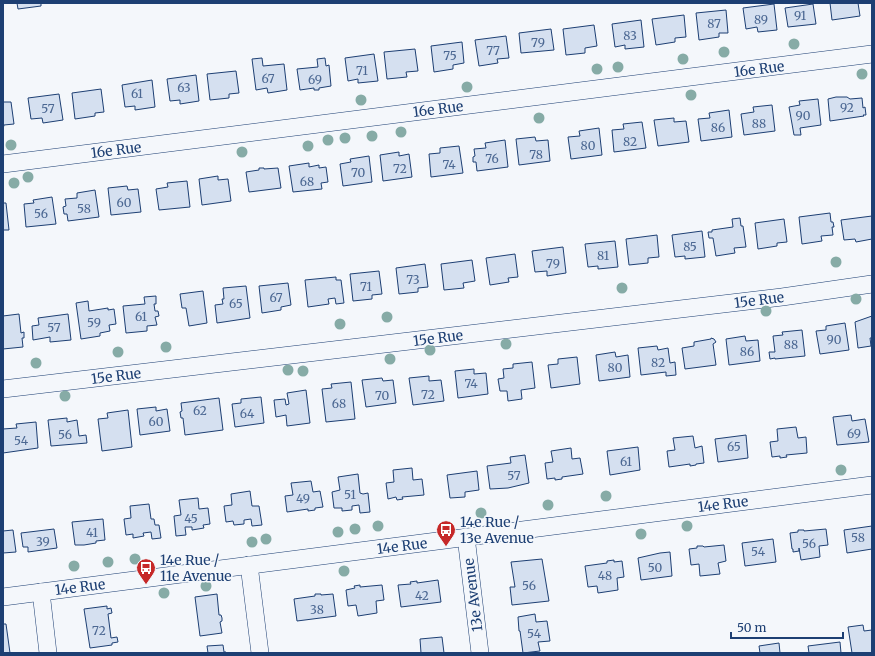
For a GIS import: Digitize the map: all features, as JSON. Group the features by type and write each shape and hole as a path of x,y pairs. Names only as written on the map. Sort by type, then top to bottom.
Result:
{"street":[{"name":"16e Rue","path":"3,164 872,54"},
{"name":"15e Rue","path":"3,390 782,297 872,284"},
{"name":"14e Rue","path":"3,597 872,485"},
{"name":"13e Avenue","path":"466,537 480,653"},
{"path":"248,565 260,653"},
{"path":"41,592 48,653"}],"building":[{"path":"17,3 41,3 41,6 18,9"},
{"path":"830,3 858,3 860,16 832,20"},
{"path":"774,4 777,30 758,32 757,27 746,29 743,8"},
{"path":"813,4 816,24 788,27 785,8"},
{"path":"726,10 728,33 719,33 719,37 699,40 696,13"},
{"path":"684,15 686,37 675,38 675,42 656,45 652,19"},
{"path":"641,20 644,47 625,49 625,45 615,47 612,24"},
{"path":"594,25 597,46 585,48 585,53 566,55 563,29"},
{"path":"551,29 554,50 521,53 519,33"},
{"path":"506,36 509,58 497,59 498,63 479,66 475,40"},
{"path":"462,42 464,63 453,65 453,69 434,72 431,46"},
{"path":"415,49 418,71 406,72 407,77 387,79 384,52"},
{"path":"374,54 378,81 358,83 358,79 348,81 345,58"},
{"path":"262,58 263,66 284,64 287,90 268,93 267,88 256,90 252,59"},
{"path":"325,58 326,66 329,65 331,86 319,88 319,90 314,90 314,88 300,90 297,69 318,67 317,59"},
{"path":"236,71 239,93 229,94 229,98 210,100 207,74"},
{"path":"196,75 199,101 180,104 180,100 170,101 167,79"},
{"path":"152,80 155,107 135,110 135,106 125,107 122,85"},
{"path":"101,89 104,112 95,113 95,116 75,119 72,93"},
{"path":"59,94 63,120 43,123 42,118 31,119 28,98"},
{"path":"847,97 850,99 862,98 863,108 865,107 866,115 830,121 828,99"},
{"path":"818,99 821,125 800,128 801,135 794,135 789,107 800,105 799,101"},
{"path":"3,102 11,102 14,124 4,125 3,129"},
{"path":"772,105 775,131 744,135 741,114 754,112 753,107"},
{"path":"729,110 732,137 701,141 698,119 710,118 709,113"},
{"path":"674,118 674,122 686,121 689,142 658,146 654,120"},
{"path":"642,122 646,148 614,152 612,130 624,129 623,124"},
{"path":"599,128 602,155 571,159 568,137 580,136 579,131"},
{"path":"535,137 536,141 548,140 550,161 519,165 516,139"},
{"path":"505,140 508,167 477,171 476,162 473,162 473,157 475,156 474,149 486,148 485,143"},
{"path":"459,146 463,173 431,177 429,154 440,153 440,148"},
{"path":"399,152 399,156 409,154 412,177 383,181 380,155"},
{"path":"369,156 372,182 343,186 340,164 351,162 350,159"},
{"path":"309,163 309,167 319,165 319,168 326,167 328,182 321,183 322,189 293,192 289,166"},
{"path":"259,168 278,168 281,188 249,192 246,172 259,170"},
{"path":"218,176 218,180 228,179 231,201 202,205 199,179"},
{"path":"187,181 190,207 159,210 156,189 168,187 167,183"},
{"path":"127,186 128,190 138,189 141,212 111,215 108,188"},
{"path":"95,190 99,217 68,221 67,214 64,214 63,207 66,206 65,199 77,198 77,193"},
{"path":"52,197 56,224 26,227 24,204 34,203 33,200"},
{"path":"3,203 6,203 9,230 3,230"},
{"path":"830,213 831,222 833,222 834,227 832,227 833,235 821,236 822,241 802,244 799,217"},
{"path":"872,216 872,239 856,242 855,239 844,240 841,220"},
{"path":"740,218 741,226 743,226 746,247 734,248 735,253 716,256 713,238 709,238 708,232 733,227 732,219"},
{"path":"784,219 787,242 777,243 777,246 758,249 755,223"},
{"path":"702,231 705,257 685,259 685,256 675,257 672,235"},
{"path":"657,235 659,257 648,258 648,263 629,265 626,239"},
{"path":"615,241 618,267 598,269 598,266 588,267 585,244"},
{"path":"563,247 566,273 547,276 547,271 535,272 532,251"},
{"path":"515,254 518,277 508,278 509,282 490,285 486,258"},
{"path":"472,260 475,281 463,283 464,288 444,290 441,264"},
{"path":"425,264 428,287 418,288 418,292 399,294 396,268"},
{"path":"379,271 382,294 372,295 372,299 353,301 350,274"},
{"path":"336,277 336,280 341,280 344,303 336,304 335,298 328,299 329,304 308,307 305,280"},
{"path":"288,283 291,305 281,307 281,310 262,313 259,286"},
{"path":"246,286 250,318 217,323 215,305 223,304 223,288"},
{"path":"203,291 207,323 189,326 186,308 182,308 180,294"},
{"path":"156,296 156,304 154,304 155,311 158,311 159,316 155,317 157,325 147,326 147,331 126,333 123,306 145,304 144,297"},
{"path":"88,301 89,311 108,308 108,310 114,309 116,324 109,325 110,331 100,333 100,336 81,339 76,303"},
{"path":"19,314 21,333 24,332 24,338 22,338 23,347 3,349 3,316"},
{"path":"68,314 71,340 50,342 50,337 33,340 32,326 39,325 38,318"},
{"path":"872,316 872,338 870,338 871,346 858,348 855,322"},
{"path":"845,323 849,350 820,354 816,331 826,330 826,326"},
{"path":"802,330 805,356 770,359 769,352 775,352 773,336 783,335 782,332"},
{"path":"745,336 746,341 758,340 760,361 729,365 726,339"},
{"path":"711,338 716,342 713,344 716,365 685,369 682,348 694,346 694,342"},
{"path":"657,346 658,350 668,348 670,363 675,362 676,375 666,376 666,372 641,375 638,348"},
{"path":"615,352 616,357 628,355 630,377 599,381 596,355"},
{"path":"577,357 580,384 551,388 548,365 558,364 558,359"},
{"path":"532,362 535,388 521,390 522,399 508,401 507,391 500,391 498,379 504,378 503,369 513,368 513,364"},
{"path":"474,369 474,374 486,373 488,394 458,398 455,371"},
{"path":"429,376 429,381 441,380 444,401 413,405 409,378"},
{"path":"382,378 383,381 393,380 396,403 366,407 362,380"},
{"path":"351,382 355,419 326,422 322,389 332,388 331,384"},
{"path":"306,390 310,423 287,426 286,415 276,417 274,400 285,399 286,405 289,404 287,393"},
{"path":"261,397 264,423 235,427 232,404 241,403 241,399"},
{"path":"219,398 223,430 185,435 183,418 181,418 180,412 182,411 181,403"},
{"path":"156,407 156,411 167,409 170,431 140,435 137,409"},
{"path":"128,410 132,447 102,451 98,419 108,418 107,413"},
{"path":"851,415 852,421 865,419 869,442 837,445 833,417"},
{"path":"67,418 67,422 77,420 79,436 86,435 87,443 51,446 48,420"},
{"path":"36,422 38,448 3,453 3,429 17,428 16,424"},
{"path":"796,427 798,438 806,437 807,453 786,455 787,457 780,458 780,456 772,457 770,442 778,441 777,429"},
{"path":"746,435 748,458 718,462 715,439"},
{"path":"693,436 695,448 702,446 704,463 690,466 690,464 669,467 667,451 675,450 673,438"},
{"path":"638,447 640,470 610,475 607,451"},
{"path":"571,448 572,459 580,458 583,474 562,477 562,479 555,480 555,478 547,479 545,463 553,462 551,451"},
{"path":"525,455 529,483 508,488 490,489 487,466 511,463 510,457"},
{"path":"412,468 413,480 422,479 424,495 402,497 403,499 397,500 396,497 388,499 386,483 394,482 393,470"},
{"path":"477,471 479,490 465,492 465,497 450,498 447,475"},
{"path":"358,474 360,493 368,493 370,512 360,513 359,505 352,506 352,510 342,511 342,508 334,508 332,492 340,490 338,477"},
{"path":"311,481 313,492 320,491 323,507 308,511 308,509 287,512 285,496 293,495 291,483"},
{"path":"250,491 252,506 259,506 262,525 252,526 251,519 244,520 244,524 234,525 233,521 226,522 224,506 232,505 231,494"},
{"path":"198,498 199,509 208,508 210,524 203,525 204,528 192,530 192,527 185,527 186,535 176,536 174,516 181,515 179,500"},
{"path":"149,504 151,519 154,519 155,525 159,525 161,538 152,539 151,532 143,533 144,536 133,538 133,534 126,535 124,519 131,518 130,506"},
{"path":"103,519 105,540 84,545 75,545 72,522"},
{"path":"872,526 872,549 847,553 844,530"},
{"path":"54,529 57,548 28,552 28,547 23,547 21,533"},
{"path":"826,529 828,545 819,546 820,557 801,560 799,548 799,551 793,552 790,533 798,532 798,530 804,531"},
{"path":"13,530 16,552 3,553 3,531"},
{"path":"773,539 776,562 745,566 742,543"},
{"path":"724,545 726,561 718,563 720,574 700,576 699,564 691,565 689,549 697,548 697,546 704,547"},
{"path":"670,552 672,576 641,580 638,558"},
{"path":"542,559 549,601 512,605 510,587 515,587 511,562"},
{"path":"614,560 614,562 622,561 624,577 617,578 618,590 598,593 597,586 588,587 585,566 607,563 607,561"},
{"path":"438,580 441,602 401,607 398,585 411,584 410,582 417,581 417,583"},
{"path":"360,585 360,587 382,585 384,600 376,601 377,613 358,616 356,605 348,606 346,590"},
{"path":"217,594 219,615 221,615 222,618 222,621 220,622 222,633 200,636 195,597"},
{"path":"315,594 333,594 336,616 297,621 294,599 315,596"},
{"path":"107,606 107,609 111,608 112,613 108,614 111,638 117,637 118,642 112,643 112,645 90,648 84,609"},
{"path":"535,614 536,622 547,621 550,641 538,642 540,651 523,653 518,617"},
{"path":"3,624 6,624 10,653 3,653"},
{"path":"863,625 864,631 872,630 872,653 852,653 848,627"},
{"path":"442,637 444,653 421,653 420,639"},
{"path":"840,642 841,653 809,653 808,646"},
{"path":"779,643 780,653 760,653 759,646"},
{"path":"223,645 224,652 226,653 208,653 207,646"}],"place":[{"name":"14e Rue / 13e Avenue","path":"446,547"},
{"name":"14e Rue / 11e Avenue","path":"146,585"}]}
